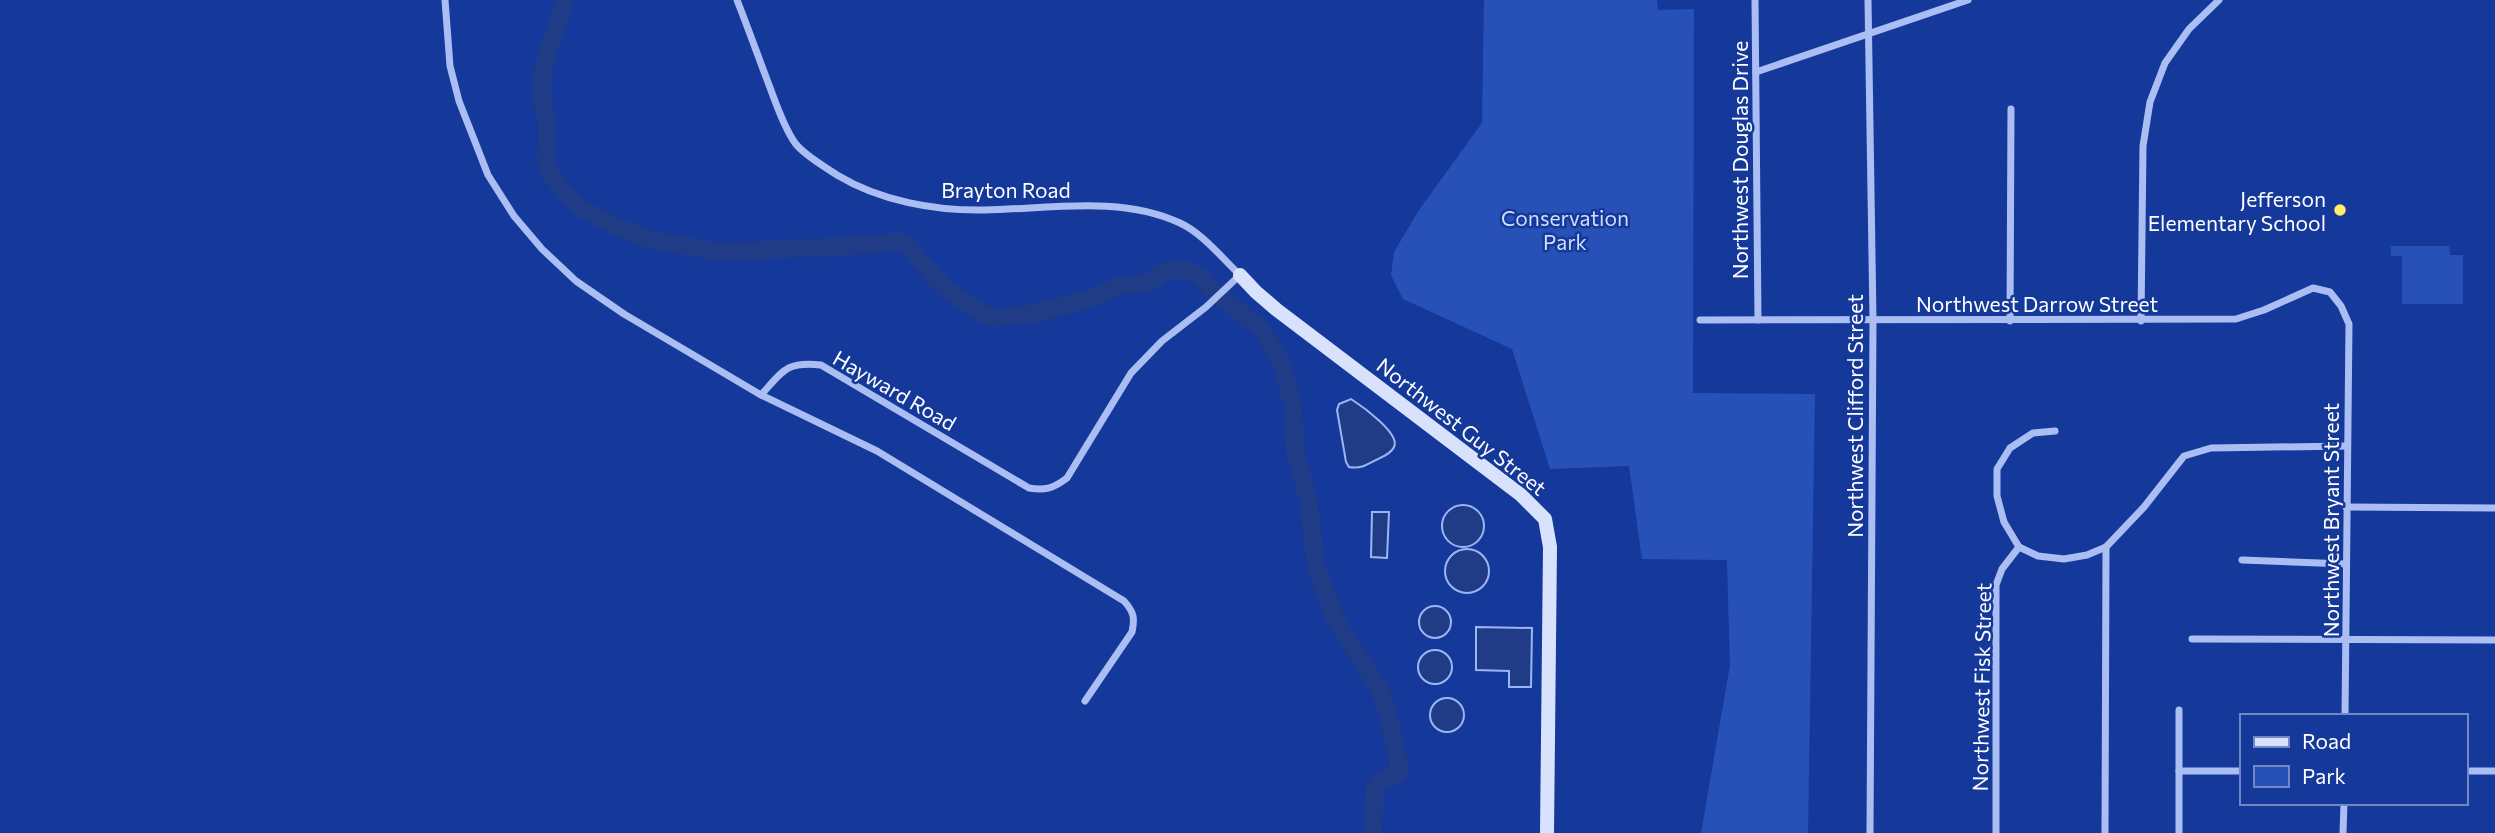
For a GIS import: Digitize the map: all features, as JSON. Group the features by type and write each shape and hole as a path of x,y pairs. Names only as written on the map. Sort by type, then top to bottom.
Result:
{"street":[{"path":"445,0 450,66 459,101 488,175 514,216 542,249 576,281 624,314 761,395 877,451 1124,601 1132,610 1135,620 1132,632 1085,701"},
{"name":"Brayton Road","path":"737,0 778,108 795,143 852,184 886,197 934,206 983,210 1089,206 1137,209 1181,223 1205,242 1235,279"},
{"name":"Northwest Douglas Drive","path":"1755,0 1758,320"},
{"name":"Northwest Clifford Street","path":"1868,0 1873,320 1870,833"},
{"path":"1756,72 1968,0"},
{"path":"2141,321 2143,146 2150,102 2165,63 2189,29 2219,0"},
{"path":"2010,321 2011,109"},
{"name":"Hayward Road","path":"761,395 786,368 803,363 821,365 1029,488 1043,491 1055,487 1066,478 1131,373 1162,341 1206,307 1235,279"},
{"name":"Northwest Guy Street","path":"1235,279 1521,495 1545,519 1550,547 1547,833"},
{"name":"Northwest Darrow Street","path":"1700,320 2236,319 2264,310 2313,288 2330,292 2341,306 2349,324"},
{"name":"Northwest Bryant Street","path":"2345,714 2349,324"},
{"path":"2055,431 2033,433 2010,448 1997,469 1997,496 2004,522 2020,547 2038,556 2064,559 2087,555 2106,547 2144,508 2184,456 2211,448 2347,446"},
{"path":"2346,507 2495,508"},
{"name":"Northwest Fisk Street","path":"1996,833 1996,585 2002,569 2020,547"},
{"path":"2105,833 2106,547"},
{"path":"2242,559 2347,564"},
{"path":"2192,639 2495,640"},
{"path":"2179,710 2179,833"},
{"path":"2179,771 2240,771"},
{"path":"2467,771 2495,771"},
{"path":"2343,833 2344,805"}],"green space":[{"name":"Conservation Park","path":"1484,0 1657,0 1658,10 1694,9 1693,393 1815,394 1808,833 1701,833 1730,665 1727,560 1642,559 1629,466 1550,469 1512,349 1403,299 1391,275 1394,252 1419,210 1482,123"},
{"path":"2391,246 2449,246 2450,255 2463,255 2463,304 2402,304 2402,256 2391,256"}],"shaded area":[{"path":"1351,399 1379,421 1395,441 1389,453 1357,467 1349,467 1346,462 1337,410 1339,404"},
{"path":"1463,505 1478,511 1484,526 1478,541 1463,547 1448,541 1442,526 1448,511"},
{"path":"1372,512 1389,512 1387,558 1371,557"},
{"path":"1467,549 1482,556 1489,571 1482,586 1467,593 1452,586 1445,571 1452,556"},
{"path":"1435,606 1447,610 1451,622 1447,634 1435,638 1423,634 1419,622 1423,610"},
{"path":"1476,627 1532,628 1531,687 1509,687 1509,671 1476,670"},
{"path":"1435,650 1447,655 1452,667 1447,679 1435,684 1423,679 1418,667 1423,655"},
{"path":"1447,698 1459,703 1464,715 1459,727 1447,732 1435,727 1430,715 1435,703"}],"waterway":[{"path":"565,0 542,77 542,99 547,121 546,162 565,193 582,209 621,229 652,240 720,252 872,245 899,241 911,248 947,290 979,312 995,318 1037,313 1098,296 1119,286 1151,282 1162,272 1186,270 1202,277 1209,287 1262,330 1281,362 1293,406 1295,451 1309,503 1316,567 1336,621 1381,691 1388,714 1399,764 1398,774 1381,780 1375,788 1373,833"}],"place":[{"name":"Jefferson Elementary School","path":"2340,210"}]}
